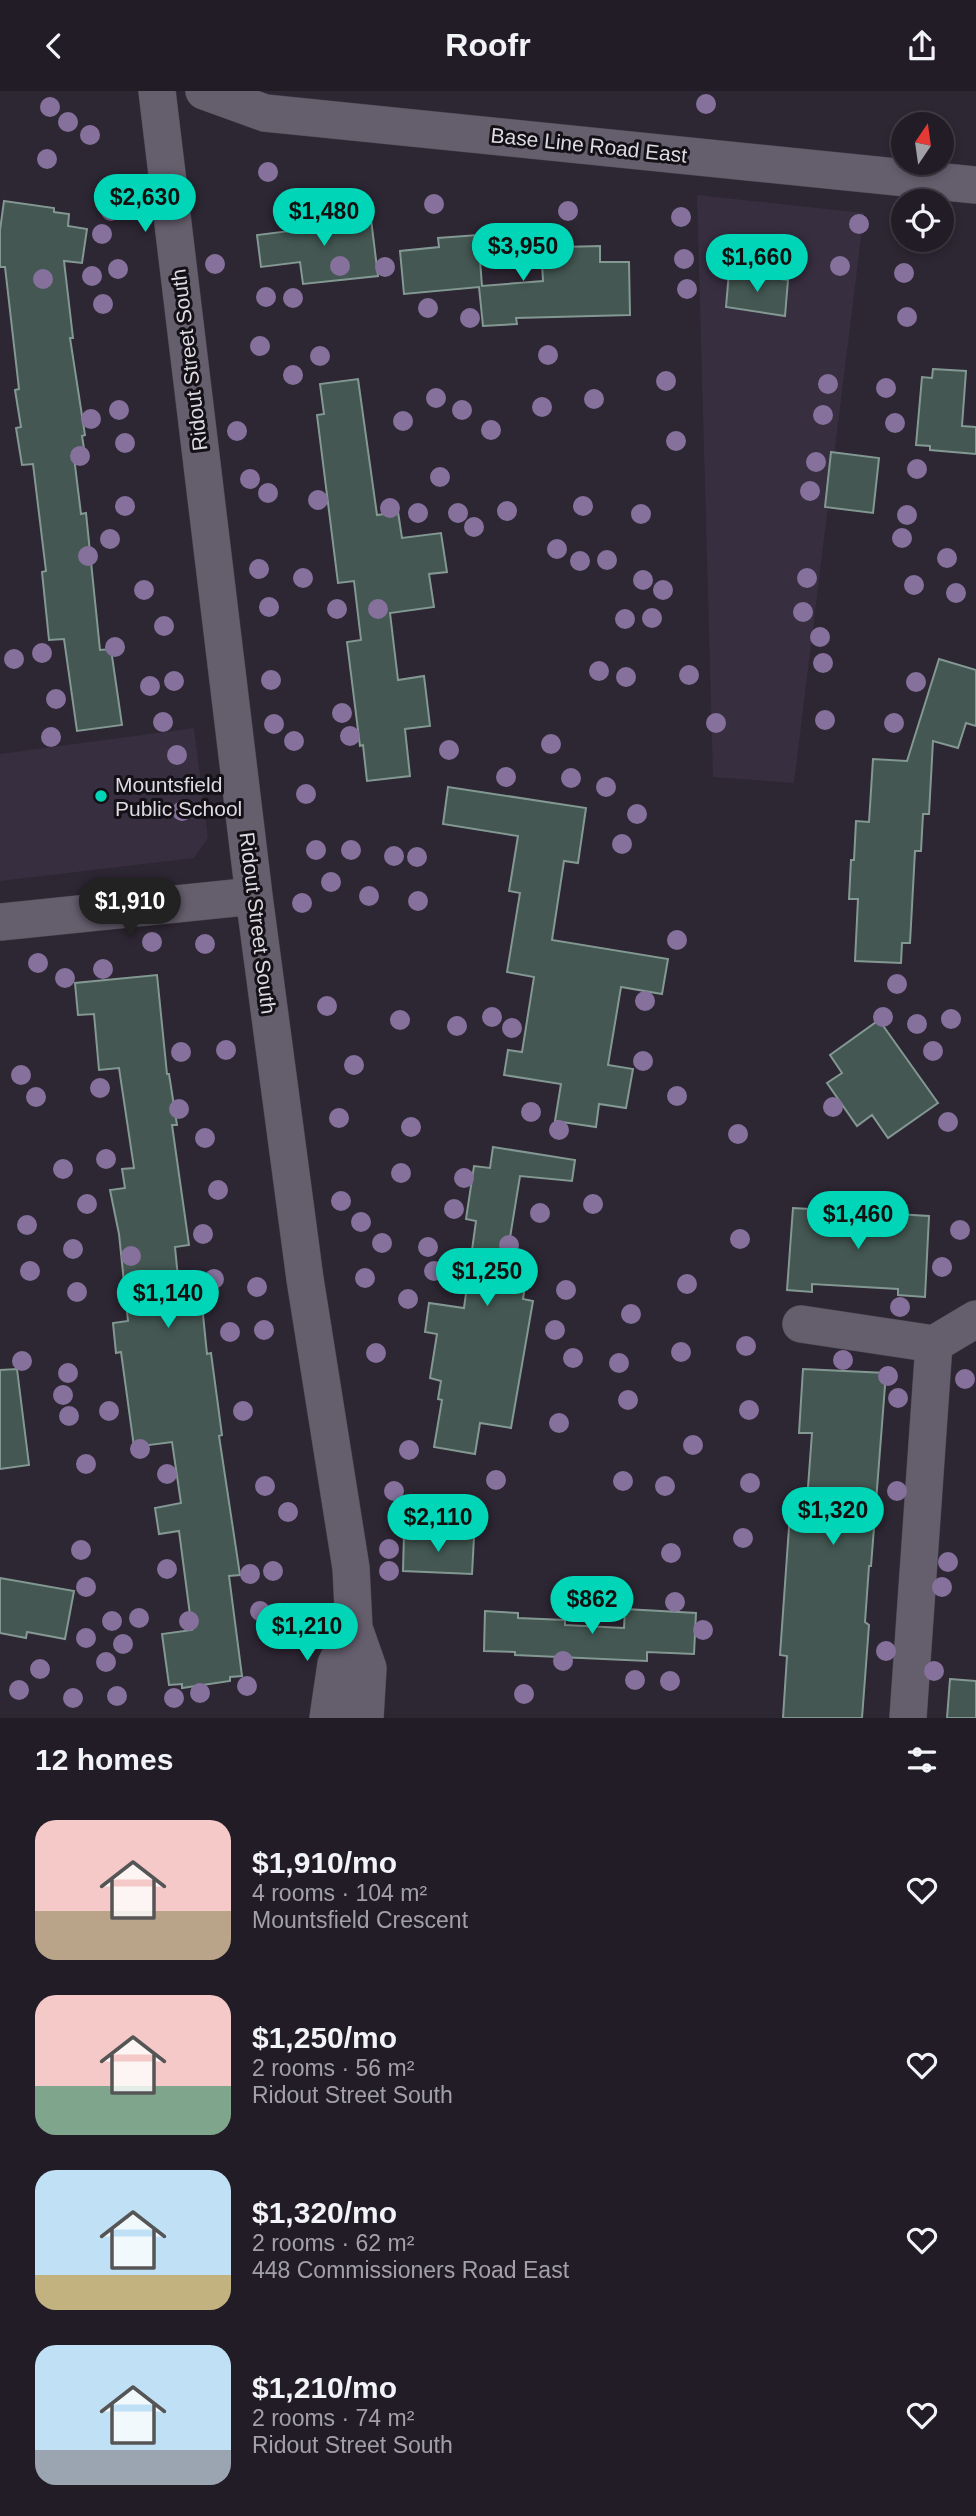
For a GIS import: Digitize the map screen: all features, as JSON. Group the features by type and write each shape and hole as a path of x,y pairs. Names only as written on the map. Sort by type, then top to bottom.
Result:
{"street":[{"name":"Ridout Street South","path":"157,91 254,896 305,1279 351,1568 354,1628 368,1668 365,1718"},
{"name":"Base Line Road East","path":"204,91 265,113 976,185"},
{"path":"0,922 254,896"},
{"path":"801,1324 934,1344 976,1319"},
{"path":"908,1718 934,1344"},
{"name":"Ridout Street South","path":"328,1718 336,1664 354,1628"}],"shaded area":[{"path":"697,195 864,213 794,783 713,777"},
{"name":"Mountsfield Public School","path":"194,728 208,838 194,858 0,881 0,754"}],"building":[{"path":"4,201 54,208 54,212 69,214 68,226 87,229 82,263 64,261 73,338 70,338 85,435 82,436 85,455 74,457 81,514 86,513 100,650 111,649 122,725 77,731 64,639 49,640 42,572 46,571 33,464 22,465 16,428 21,427 15,390 19,389 5,267 0,267 0,230"},
{"path":"346,209 347,222 371,219 378,276 303,284 300,262 261,267 257,235 298,230 296,215"},
{"path":"478,235 482,286 543,281 542,263 562,262 561,247 600,246 600,262 629,262 630,315 516,318 517,324 483,326 479,287 404,294 400,251 439,247 438,238"},
{"path":"729,272 788,280 785,316 726,307"},
{"path":"933,369 966,371 962,426 976,427 976,454 930,450 930,446 916,445 922,377 932,378"},
{"path":"358,379 377,515 398,512 402,538 441,533 447,572 429,574 434,607 390,613 398,680 424,676 430,726 405,729 410,776 367,781 347,642 361,640 354,581 338,583 317,415 324,414 320,384"},
{"path":"831,452 879,458 873,513 825,507"},
{"path":"939,659 976,670 976,726 966,723 958,748 933,741 929,814 923,814 921,851 915,851 910,943 902,943 901,963 855,961 858,899 849,899 851,860 854,860 856,821 869,822 873,759 907,761"},
{"path":"448,787 586,808 578,863 564,861 552,940 668,959 662,994 621,987 608,1065 633,1069 626,1108 599,1104 596,1127 555,1121 561,1084 504,1075 508,1050 522,1052 534,977 507,972 520,893 509,891 518,836 443,824"},
{"path":"157,975 167,1074 177,1125 172,1125 189,1245 175,1247 180,1298 201,1295 207,1354 211,1353 222,1435 219,1436 240,1575 229,1576 242,1676 230,1677 230,1681 182,1688 182,1684 169,1685 162,1634 192,1630 179,1531 159,1534 155,1508 181,1503 172,1442 134,1447 121,1352 116,1353 113,1323 128,1321 119,1234 110,1190 125,1188 122,1169 134,1168 119,1068 99,1070 94,1014 78,1015 75,983"},
{"path":"879,1020 938,1103 888,1138 872,1115 857,1126 827,1083 842,1073 830,1055"},
{"path":"493,1147 575,1160 572,1181 520,1176 508,1250 518,1252 515,1271 527,1273 523,1299 533,1301 511,1428 480,1423 475,1454 434,1447 442,1400 438,1399 441,1381 430,1378 437,1334 425,1332 429,1303 464,1308 476,1221 466,1219 474,1166 490,1168"},
{"path":"793,1208 929,1216 925,1297 898,1295 898,1289 812,1284 812,1292 787,1290"},
{"path":"17,1369 29,1465 0,1469 0,1370"},
{"path":"803,1369 886,1373 865,1622 869,1625 862,1718 783,1718 787,1656 780,1655 790,1513 806,1514 812,1433 799,1433"},
{"path":"404,1533 474,1537 472,1574 403,1571"},
{"path":"0,1578 74,1591 65,1639 27,1632 26,1638 0,1633"},
{"path":"625,1609 696,1613 694,1654 647,1652 647,1661 484,1651 485,1611 518,1613 518,1618 565,1620 565,1625 624,1628"},
{"path":"950,1679 976,1681 976,1718 947,1718"}],"place":[{"name":"Mountsfield Public School","path":"101,796"}]}
